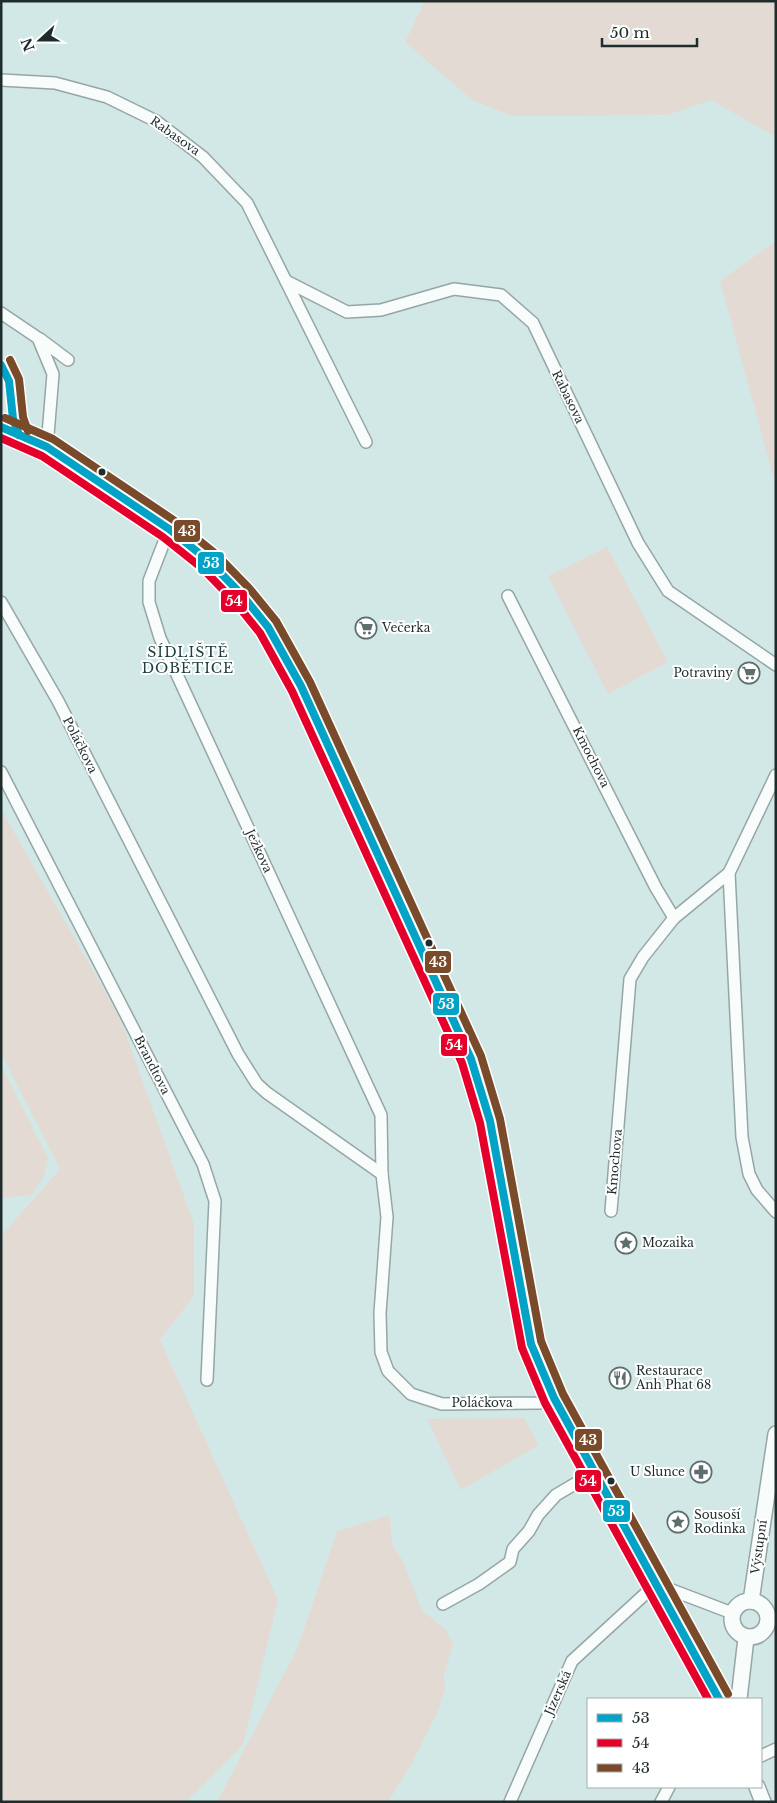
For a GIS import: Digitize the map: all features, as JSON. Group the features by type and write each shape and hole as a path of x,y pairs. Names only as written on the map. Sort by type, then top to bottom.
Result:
{"street":[{"name":"Rabasova","path":"1,80 55,83 107,97 156,120 203,156 247,203 366,442"},
{"name":"Rabasova","path":"286,281 347,312 381,310 454,289 501,295 533,323 638,543 668,591 776,665"},
{"path":"1,313 68,360"},
{"path":"38,338 53,374 47,447"},
{"path":"1,427 47,447 169,529 210,562 242,595 268,627 305,695 467,1050 490,1121 531,1344 554,1398 718,1698"},
{"name":"Ježkova","path":"169,529 148,581 149,602 160,638 381,1116 382,1174"},
{"name":"Kmochova","path":"508,596 656,888 674,918"},
{"name":"Poláčkova","path":"1,602 58,701 238,1054 257,1084 291,1111 382,1174 387,1217 380,1313 381,1352 388,1371 411,1394 442,1404 540,1403 554,1398"},
{"name":"Brandtova","path":"1,772 203,1164 215,1201 207,1380"},
{"name":"Kmochova","path":"611,1211 630,979 643,957 674,918 729,873 776,775"},
{"name":"Kmochova","path":"729,873 742,1137 749,1174 757,1190 776,1212"},
{"name":"Výstupní","path":"751,1601 776,1434"},
{"path":"443,1604 479,1584 510,1562 513,1549 529,1531 538,1515 556,1495 595,1472"},
{"path":"656,1584 732,1613"},
{"name":"Jizerská","path":"510,1802 572,1661 656,1584"},
{"path":"751,1601 759,1603 765,1608 768,1626 763,1633 754,1638 746,1638 734,1629 731,1622 732,1613 742,1602 751,1601"},
{"path":"739,1698 746,1638"},
{"path":"762,1756 776,1749"},
{"path":"662,1802 669,1788"},
{"path":"757,1788 763,1802"}],"shaded area":[{"path":"425,1 776,1 776,137 711,100 668,115 512,116 472,100 405,42"},
{"path":"776,241 776,487 720,281"},
{"path":"607,547 668,662 608,694 548,576"},
{"path":"1,809 120,1018 194,1224 194,1296 160,1340 278,1600 243,1745 186,1802 1,1802 1,1236 60,1169 1,1053"},
{"path":"1,1065 48,1158 44,1176 32,1195 1,1198"},
{"path":"524,1418 539,1445 461,1490 427,1419"},
{"path":"390,1515 392,1544 404,1563 420,1606 424,1612 446,1630 453,1644 444,1676 445,1688 438,1711 412,1763 388,1802 217,1802 298,1647 337,1531"}],"transit line":[{"name":"43","path":"10,360 19,379 23,417 28,431"},
{"name":"53","path":"1,365 9,381 13,419 19,435"},
{"name":"43","path":"5,418 53,439 175,521 216,554 249,588 276,621 310,682 481,1056 500,1119 541,1341 563,1394 728,1694"},
{"name":"53","path":"1,427 47,447 169,529 210,562 242,595 268,627 301,686 471,1059 490,1121 531,1344 554,1398 718,1698"},
{"name":"54","path":"1,438 42,456 163,537 203,569 235,602 260,633 292,691 462,1063 480,1123 522,1348 545,1403 707,1698"}],"place":[{"name":"Večerka","path":"366,628"},
{"name":"Potraviny","path":"749,673"},
{"name":"Mozaika","path":"626,1243"},
{"name":"Restaurace Anh Phat 68","path":"620,1378"},
{"name":"U Slunce","path":"701,1472"},
{"name":"Sousoší Rodinka","path":"678,1522"}],"district":[{"name":"SÍDLIŠTĚ DOBĚTICE","path":"188,660"}]}
